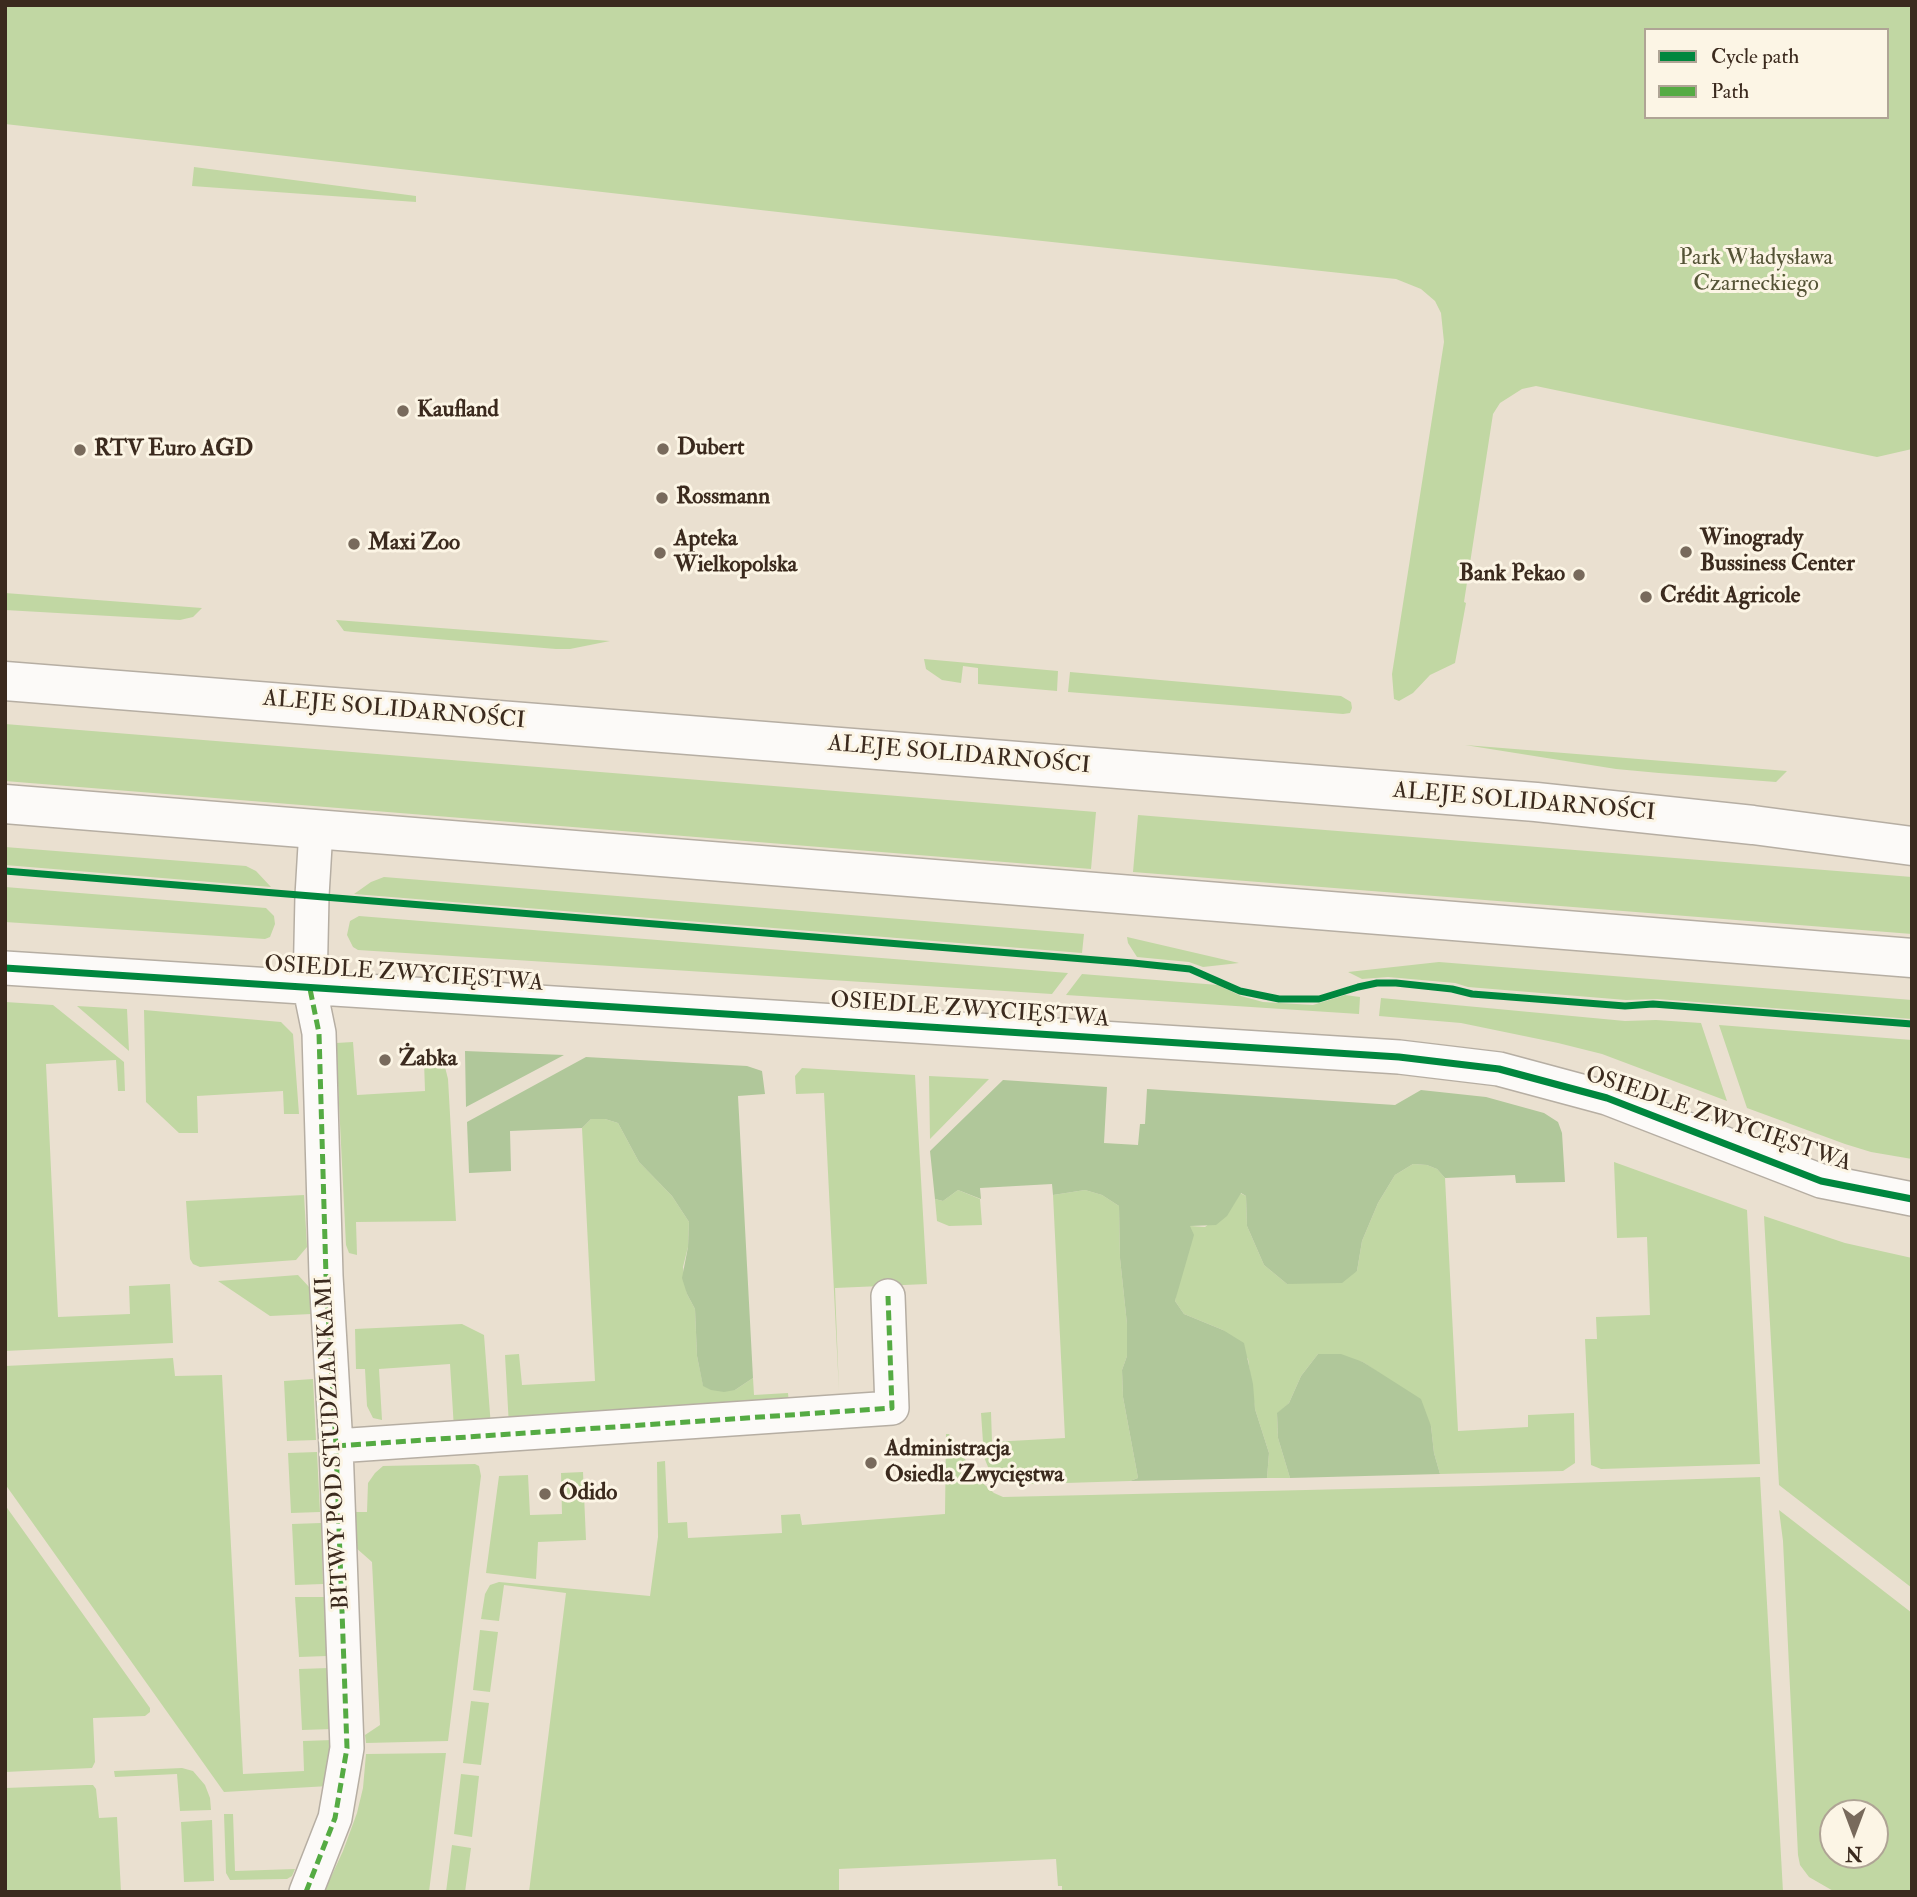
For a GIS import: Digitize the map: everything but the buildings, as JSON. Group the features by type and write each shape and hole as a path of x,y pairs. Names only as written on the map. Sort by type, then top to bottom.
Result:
{"street":[{"name":"ALEJE SOLIDARNOŚCI","path":"5,681 1536,802 1753,825 1912,846"},
{"path":"5,804 1912,958"},
{"name":"BITWY POD STUDZIANKAMI","path":"306,1892 334,1818 347,1748 336,1446 328,1323 319,1033 310,989 316,830"},
{"name":"OSIEDLE ZWYCIĘSTWA","path":"5,968 1399,1058 1499,1069 1607,1098 1821,1181 1912,1199"},
{"path":"336,1446 892,1408 888,1296"}],"green space":[{"name":"Park Władysława Czarneckiego","path":"5,5 1912,5 1912,449 1877,457 1536,386 1522,389 1500,403 1493,414 1455,663 1430,675 1413,693 1399,701 1394,699 1392,674 1444,342 1441,313 1435,301 1421,289 1396,279 5,124"},
{"path":"194,167 416,196 416,202 192,186"},
{"path":"5,593 202,608 193,617 180,620 5,610"},
{"path":"336,620 610,641 556,649 344,631"},
{"path":"924,659 1058,671 1057,691 978,684 978,668 963,666 961,683 942,680 926,669"},
{"path":"1070,672 1341,696 1351,702 1352,708 1350,713 1343,714 1068,692"},
{"path":"5,724 1096,812 1091,869 5,781"},
{"path":"1465,745 1787,771 1776,782 1659,773 1616,769"},
{"path":"1138,815 1912,877 1912,934 1133,872"},
{"path":"5,847 246,866 256,871 271,887 5,865"},
{"path":"384,877 1084,934 1082,953 354,894"},
{"path":"5,887 266,908 274,916 275,924 270,937 265,939 5,922"},
{"path":"359,916 1068,973 1052,994 358,950 353,947 347,935 350,921"},
{"path":"1127,937 1239,963 1203,967 1189,962 1137,957"},
{"path":"1439,962 1912,1000 1912,1019 1657,999 1626,1000 1468,987 1455,983 1388,977 1362,979 1348,972"},
{"path":"1082,974 1218,985 1241,996 1263,1002 1313,1005 1345,995 1360,997 1359,1014 1066,995"},
{"path":"1381,998 1625,1021 1701,1023 1727,1101 1602,1054 1558,1043 1461,1023 1379,1016"},
{"path":"5,1002 53,1005 124,1062 125,1091 118,1091 116,1060 46,1064 58,1317 130,1314 129,1286 170,1284 173,1343 5,1351"},
{"path":"77,1006 127,1009 129,1051"},
{"path":"144,1010 281,1022 293,1034 299,1114 284,1114 283,1091 197,1096 198,1133 179,1133 146,1102"},
{"path":"1719,1025 1912,1040 1912,1159 1871,1152 1845,1144 1747,1108"},
{"path":"353,1042 357,1095 425,1091 424,1061 435,1061 445,1067 448,1079 456,1221 356,1222 357,1255 349,1253 346,1245 336,1043"},
{"path":"465,1051 564,1055 466,1107"},
{"path":"586,1057 747,1066 762,1071 765,1094 738,1096 753,1378 735,1390 724,1392 703,1386 697,1356 695,1309 682,1278 688,1247 689,1222 672,1196 639,1162 618,1123 591,1119 582,1128 510,1131 511,1171 469,1173 467,1122"},
{"path":"802,1068 915,1075 927,1284 835,1288 839,1391 824,1093 796,1094 795,1076"},
{"path":"929,1076 989,1079 930,1139"},
{"path":"1003,1080 1107,1087 1104,1143 1138,1145 1140,1124 1145,1124 1147,1089 1395,1105 1421,1090 1486,1097 1544,1113 1558,1122 1562,1133 1565,1182 1516,1183 1515,1175 1445,1178 1437,1169 1413,1164 1395,1175 1378,1203 1362,1241 1357,1271 1342,1283 1287,1284 1264,1265 1247,1226 1246,1196 1241,1193 1227,1216 1216,1225 1190,1226 1194,1235 1175,1301 1184,1314 1223,1330 1244,1343 1253,1384 1255,1409 1269,1453 1267,1478 1130,1481 1138,1478 1123,1397 1122,1370 1127,1356 1127,1324 1120,1258 1119,1206 1102,1195 1085,1190 1053,1195 1052,1184 980,1188 981,1199 958,1190 943,1201 935,1199 930,1151"},
{"path":"591,1119 618,1123 639,1162 672,1196 689,1222 688,1247 683,1267 687,1294 695,1309 697,1356 703,1385 735,1390 753,1378 754,1395 788,1393 789,1404 509,1426 505,1355 519,1354 522,1385 595,1381 582,1128"},
{"path":"1614,1162 1747,1210 1760,1464 1601,1469 1591,1465 1585,1339 1597,1339 1596,1317 1650,1315 1647,1237 1617,1238"},
{"path":"1413,1164 1437,1169 1445,1178 1458,1431 1528,1427 1528,1415 1574,1413 1575,1463 1563,1471 1440,1474 1431,1426 1389,1380 1363,1362 1318,1354 1301,1376 1289,1403 1277,1414 1278,1438 1290,1478 1267,1478 1269,1453 1255,1409 1248,1359 1223,1330 1184,1314 1175,1301 1190,1226 1205,1227 1233,1205 1240,1193 1246,1196 1247,1226 1264,1265 1287,1284 1357,1271 1362,1241 1378,1203 1395,1175"},
{"path":"958,1190 980,1199 982,1225 949,1226 937,1221 935,1199 943,1201"},
{"path":"1085,1190 1102,1195 1119,1206 1120,1258 1127,1324 1127,1356 1122,1370 1123,1397 1138,1478 1130,1481 1033,1484 1006,1482 988,1467 984,1457 981,1413 991,1412 992,1442 1065,1438 1053,1195"},
{"path":"304,1195 307,1247 296,1260 200,1267 190,1259 186,1201"},
{"path":"1764,1216 1845,1243 1912,1258 1912,1588 1779,1485"},
{"path":"298,1275 310,1288 311,1314 270,1316 218,1281"},
{"path":"462,1324 484,1335 491,1427 454,1429 450,1364 379,1369 382,1420 373,1418 367,1406 365,1369 356,1369 355,1329"},
{"path":"1318,1354 1341,1354 1363,1362 1421,1399 1431,1426 1440,1474 1290,1478 1278,1438 1277,1413 1289,1403 1301,1376"},
{"path":"173,1358 175,1376 222,1375 243,1774 304,1771 303,1741 333,1740 329,1786 224,1792 5,1484 5,1366"},
{"path":"313,1379 316,1440 287,1441 284,1381"},
{"path":"946,1434 949,1434 977,1478 1003,1497 1760,1477 1783,1892 1062,1892 1062,1886 1058,1886 1056,1859 839,1869 839,1892 529,1892 566,1593 504,1585 499,1621 481,1619 485,1594 490,1585 499,1582 650,1596 658,1537 657,1462 665,1461 668,1523 687,1522 688,1538 782,1533 781,1515 800,1514 802,1525 945,1514"},
{"path":"317,1452 320,1512 291,1513 288,1453"},
{"path":"383,1466 479,1466 481,1476 448,1741 366,1743 365,1735 380,1725 372,1562 355,1547 354,1512 367,1512 368,1483"},
{"path":"583,1472 586,1540 538,1542 536,1579 486,1573 499,1476 528,1475 530,1515 562,1514 561,1473"},
{"path":"5,1505 150,1708 150,1712 145,1716 93,1718 95,1762 92,1768 5,1772"},
{"path":"1779,1510 1912,1613 1912,1892 1835,1892 1809,1877 1800,1865 1783,1541"},
{"path":"321,1523 323,1584 295,1585 292,1524"},
{"path":"295,1597 324,1597 327,1656 299,1657"},
{"path":"480,1630 498,1632 490,1692 473,1690"},
{"path":"329,1668 332,1729 302,1730 299,1669"},
{"path":"471,1701 489,1703 481,1765 463,1763"},
{"path":"446,1753 429,1892 324,1892 357,1813 363,1788 366,1754"},
{"path":"182,1768 193,1771 205,1785 211,1810 180,1811 177,1774 115,1777 114,1771"},
{"path":"461,1774 479,1776 472,1837 454,1834"},
{"path":"93,1785 96,1789 99,1818 117,1817 121,1892 5,1892 5,1788"},
{"path":"224,1814 233,1814 235,1871 295,1869 292,1876 287,1879 230,1880 226,1873"},
{"path":"212,1820 214,1881 184,1882 181,1822"},
{"path":"452,1845 471,1848 465,1892 446,1892"}],"marked path":[{"path":"306,1892 335,1818 347,1748 336,1446 326,1276 319,1033 310,989"},
{"path":"336,1446 892,1408 888,1296"}],"cycle path":[{"path":"5,871 1133,963 1190,969 1240,991 1279,999 1319,999 1377,983 1396,983 1472,994 1625,1006 1653,1004 1912,1024"},
{"path":"5,968 1399,1057 1499,1069 1607,1098 1821,1181 1912,1199"}],"place":[{"name":"Kaufland","path":"403,411"},
{"name":"Dubert","path":"663,449"},
{"name":"RTV Euro AGD","path":"80,450"},
{"name":"Rossmann","path":"662,498"},
{"name":"Maxi Zoo","path":"354,544"},
{"name":"Winogrady Bussiness Center","path":"1686,552"},
{"name":"Apteka Wielkopolska","path":"660,553"},
{"name":"Bank Pekao","path":"1579,575"},
{"name":"Crédit Agricole","path":"1646,597"},
{"name":"Żabka","path":"385,1060"},
{"name":"Administracja Osiedla Zwycięstwa","path":"871,1463"},
{"name":"Odido","path":"545,1494"}]}
